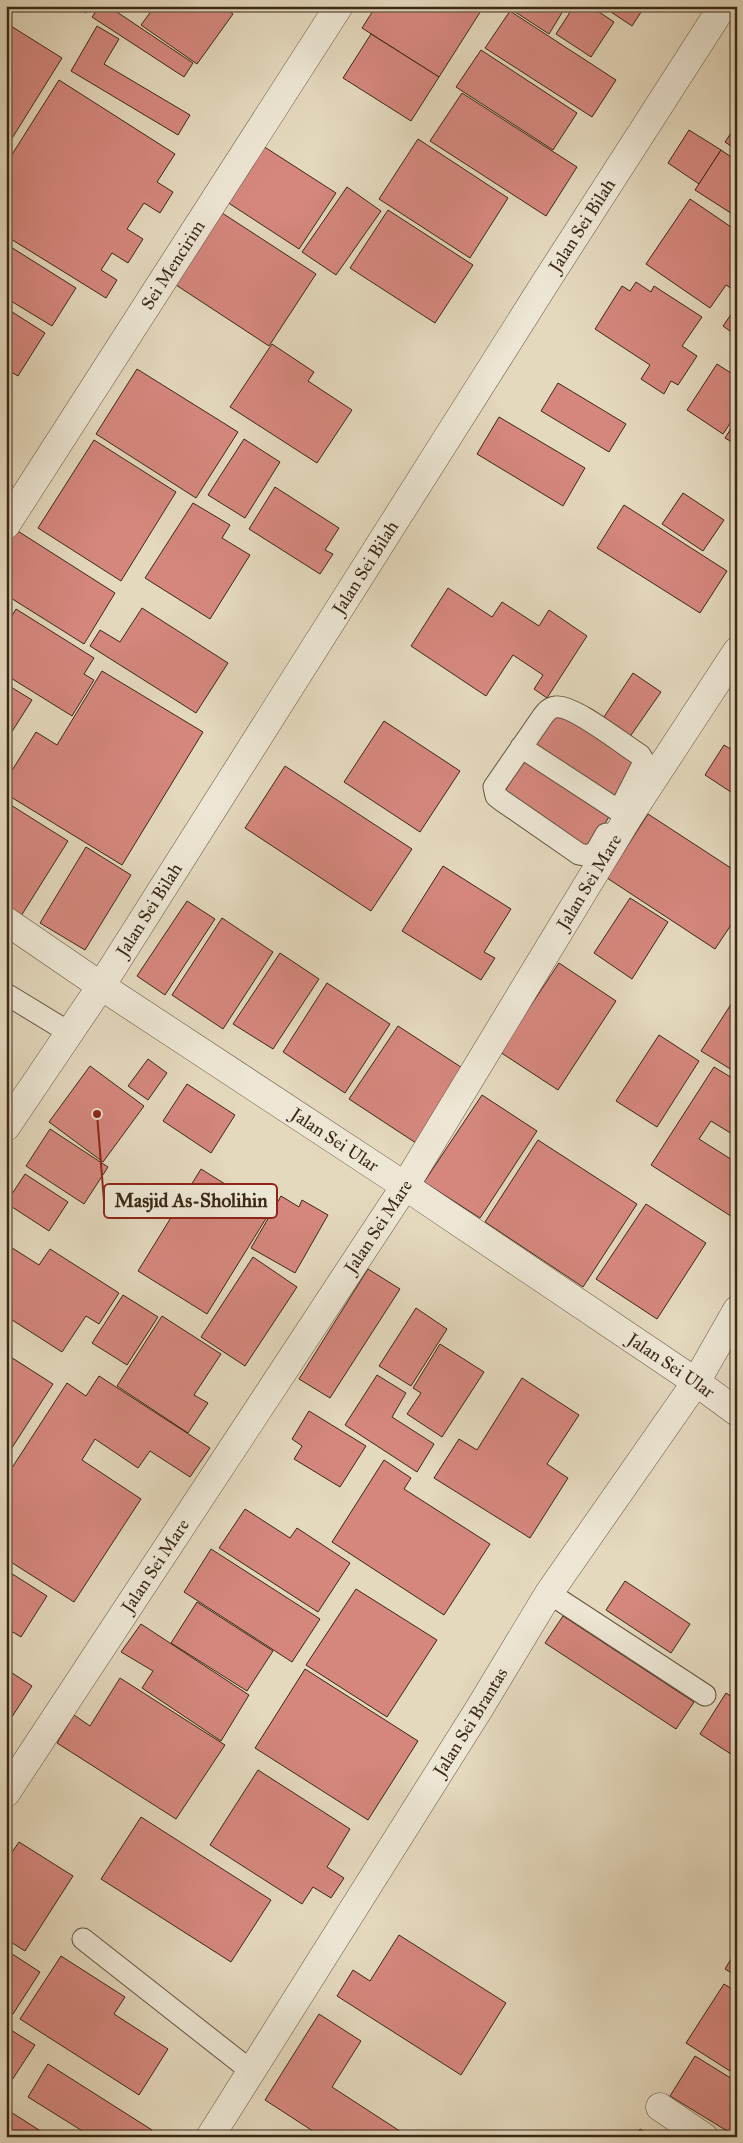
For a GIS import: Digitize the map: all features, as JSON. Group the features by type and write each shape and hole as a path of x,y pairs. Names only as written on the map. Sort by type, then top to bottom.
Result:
{"street":[{"name":"Sei Mencirim","path":"6,525 338,6"},
{"name":"Jalan Sei Bilah","path":"6,1127 101,986 722,6"},
{"name":"Jalan Sei Mare","path":"6,1793 405,1186 624,814 737,651"},
{"name":"Jalan Sei Ular","path":"6,921 101,986 405,1186 696,1382 737,1412"},
{"name":"Jalan Sei Brantas","path":"210,2137 479,1710 549,1593 696,1382 737,1310"},
{"path":"660,2107 704,2137"}],"lane":[{"path":"556,706 566,708 587,719 640,755 643,760 624,814 598,850 590,856 578,854 496,796 494,787 549,708 556,706"},
{"path":"522,747 624,814"},
{"path":"6,994 70,1033"},
{"path":"549,1593 705,1695"},
{"path":"83,1939 251,2071"}],"building":[{"path":"75,6 90,6 86,13"},
{"path":"100,6 108,6 193,63 184,77 92,17"},
{"path":"147,6 221,6 233,14 197,64 141,25 152,10"},
{"path":"376,6 484,6 439,77 362,28"},
{"path":"506,6 566,6 549,34"},
{"path":"574,6 590,6 614,22 591,57 556,34"},
{"path":"602,6 645,6 632,26"},
{"path":"510,11 616,80 592,117 485,48"},
{"path":"6,23 62,58 6,148"},
{"path":"97,26 119,39 104,64 190,115 178,135 71,71"},
{"path":"371,34 439,77 411,121 343,78"},
{"path":"481,50 577,113 553,150 456,87"},
{"path":"59,80 175,154 157,182 173,192 160,213 144,203 127,229 143,239 128,263 112,253 101,270 117,280 106,298 6,236 6,164"},
{"path":"462,93 577,167 546,216 430,141"},
{"path":"737,124 737,150 725,142"},
{"path":"689,130 721,150 699,184 668,163"},
{"path":"418,139 508,198 470,258 379,199"},
{"path":"263,146 336,193 299,249 227,202"},
{"path":"721,150 737,161 737,217 695,190"},
{"path":"347,187 381,211 336,275 302,252"},
{"path":"690,199 737,231 737,292 726,285 710,308 646,264"},
{"path":"388,210 473,265 435,323 350,268"},
{"path":"219,211 316,274 269,346 173,283"},
{"path":"6,244 76,288 52,326 6,298"},
{"path":"636,282 651,292 654,286 702,317 682,346 697,356 678,385 671,381 664,394 641,379 650,365 595,329 622,286 630,291"},
{"path":"737,306 737,336 723,326"},
{"path":"6,308 45,333 18,376 6,369"},
{"path":"272,344 314,372 308,381 352,410 317,463 230,407"},
{"path":"717,364 737,377 737,413 723,434 687,410"},
{"path":"137,369 238,432 196,498 96,434"},
{"path":"558,383 626,424 609,452 541,411"},
{"path":"499,417 585,468 563,506 477,454"},
{"path":"737,419 737,445 725,438"},
{"path":"244,439 280,462 245,518 208,495"},
{"path":"94,440 176,492 121,581 38,528"},
{"path":"275,487 339,528 325,550 333,554 320,574 249,529"},
{"path":"683,493 724,520 703,551 662,524"},
{"path":"193,503 230,525 222,538 250,555 210,619 145,578"},
{"path":"624,505 727,571 700,613 597,548"},
{"path":"13,528 115,593 84,644 6,595 6,539"},
{"path":"448,588 492,617 502,602 539,626 549,610 587,636 547,698 534,689 543,675 513,655 486,696 411,646"},
{"path":"142,608 228,663 196,713 90,646 100,630 120,642"},
{"path":"16,609 94,658 84,674 94,680 72,716 6,675 6,626"},
{"path":"102,671 203,732 122,865 6,794 6,780 36,732 57,745"},
{"path":"633,673 661,692 629,738 602,720"},
{"path":"6,684 32,700 6,741"},
{"path":"557,711 640,764 615,803 532,750"},
{"path":"384,721 460,771 420,832 344,782"},
{"path":"724,745 737,753 737,796 705,775"},
{"path":"526,758 612,812 587,852 501,797"},
{"path":"285,766 412,849 371,911 245,828"},
{"path":"6,802 68,841 21,916 6,907"},
{"path":"648,814 737,872 737,916 715,949 607,878"},
{"path":"86,847 131,875 85,950 40,923"},
{"path":"443,866 511,909 484,952 495,958 481,980 402,931"},
{"path":"630,898 668,922 632,979 594,953"},
{"path":"187,901 215,919 165,995 137,976"},
{"path":"222,918 273,952 223,1029 172,995"},
{"path":"280,953 319,979 273,1049 233,1024"},
{"path":"559,963 616,1001 558,1090 500,1052"},
{"path":"327,983 390,1024 345,1093 283,1052"},
{"path":"737,995 737,1073 701,1051"},
{"path":"398,1026 467,1071 419,1145 349,1099"},
{"path":"659,1035 699,1061 657,1127 616,1101"},
{"path":"148,1059 167,1073 148,1100 128,1086"},
{"path":"90,1066 144,1106 103,1162 49,1122"},
{"path":"714,1067 737,1081 737,1137 711,1121 699,1139 737,1163 737,1220 651,1165"},
{"path":"187,1084 235,1115 211,1153 163,1121"},
{"path":"482,1095 537,1131 480,1218 424,1182"},
{"path":"50,1129 108,1167 84,1204 26,1166"},
{"path":"538,1140 637,1204 583,1287 485,1222"},
{"path":"201,1169 270,1212 207,1314 138,1271"},
{"path":"25,1174 68,1202 49,1231 6,1203"},
{"path":"281,1196 299,1207 302,1200 328,1215 295,1273 251,1248"},
{"path":"646,1204 706,1243 657,1319 596,1279"},
{"path":"6,1244 39,1265 50,1249 119,1293 99,1324 86,1316 62,1352 6,1316"},
{"path":"253,1257 297,1287 245,1366 201,1337"},
{"path":"368,1269 400,1289 330,1398 299,1379"},
{"path":"123,1295 158,1317 127,1365 92,1343"},
{"path":"416,1308 447,1329 411,1386 379,1366"},
{"path":"162,1316 221,1354 194,1395 208,1403 188,1433 117,1386"},
{"path":"440,1344 484,1372 442,1437 407,1414 421,1393 413,1388"},
{"path":"6,1354 53,1384 6,1457"},
{"path":"377,1375 406,1393 392,1417 434,1444 417,1472 345,1425"},
{"path":"99,1376 210,1448 190,1477 150,1451 138,1468 95,1439 82,1460 141,1499 74,1602 6,1559 6,1477 67,1383 86,1396"},
{"path":"522,1378 579,1415 547,1464 568,1478 530,1538 434,1478 459,1439 477,1450"},
{"path":"309,1411 366,1446 340,1487 294,1459 302,1446 292,1439"},
{"path":"384,1460 411,1478 404,1489 490,1544 444,1615 332,1542"},
{"path":"245,1509 290,1538 297,1528 350,1563 318,1612 219,1548"},
{"path":"211,1549 320,1619 292,1662 184,1592"},
{"path":"6,1570 47,1596 21,1637 6,1628"},
{"path":"625,1581 690,1624 671,1653 606,1610"},
{"path":"356,1589 437,1640 387,1717 306,1665"},
{"path":"197,1602 273,1651 247,1691 171,1643"},
{"path":"563,1616 694,1702 676,1729 545,1643"},
{"path":"141,1624 249,1695 221,1741 142,1688 153,1671 121,1652"},
{"path":"6,1669 32,1686 6,1726"},
{"path":"305,1669 418,1741 368,1820 255,1748"},
{"path":"120,1678 225,1745 176,1819 57,1743 74,1715 90,1726"},
{"path":"726,1693 737,1700 737,1758 700,1734"},
{"path":"258,1770 350,1829 327,1867 344,1878 331,1898 313,1887 302,1904 210,1845"},
{"path":"141,1817 271,1900 231,1962 101,1879"},
{"path":"19,1842 73,1876 25,1951 6,1939 6,1861"},
{"path":"399,1935 506,2003 461,2075 337,1996 353,1970 370,1981"},
{"path":"737,1949 737,1976 725,1969"},
{"path":"6,1950 40,1972 13,2014 6,2009"},
{"path":"61,1956 125,1997 114,2014 168,2049 139,2095 20,2019"},
{"path":"724,1984 737,1992 737,2060 730,2071 686,2043"},
{"path":"319,2014 361,2041 332,2087 409,2137 322,2137 265,2100"},
{"path":"6,2027 35,2045 6,2089"},
{"path":"695,2056 737,2082 737,2137 670,2096"},
{"path":"48,2064 152,2130 148,2137 92,2137 28,2097"},
{"path":"6,2109 50,2137 6,2137"},
{"path":"640,2129 653,2137 635,2137"}],"place":[{"name":"Masjid As-Sholihin","path":"97,1114"}]}
